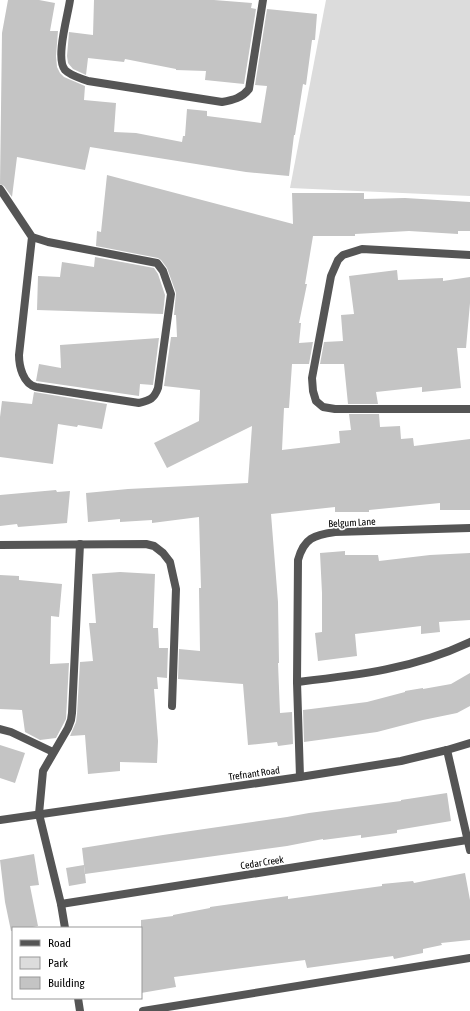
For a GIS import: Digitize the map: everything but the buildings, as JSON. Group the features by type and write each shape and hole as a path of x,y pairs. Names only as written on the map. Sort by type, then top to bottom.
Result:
{"street":[{"path":"70,0 61,49 61,60 64,69 73,76 88,81 222,102 234,100 245,95 249,89 263,0"},
{"path":"0,189 32,238 19,356 19,364 25,378 32,386 36,387 139,403 153,398 156,395 158,388 171,294 163,271 157,263 32,238"},
{"path":"470,255 362,248 343,255 338,260 331,276 312,378 314,397 323,407 335,409 470,408"},
{"name":"Belgum Lane","path":"300,777 297,682 298,560 300,553 309,539 320,534 335,532 470,528"},
{"path":"65,927 61,904 39,814 43,770 68,728 71,720 80,544"},
{"path":"0,545 146,544 154,546 163,553 170,562 176,589 172,706"},
{"path":"297,682 398,668 438,656 470,642"},
{"path":"0,729 11,732 53,752"},
{"name":"Trefnant Road","path":"0,820 401,761 470,743"},
{"path":"447,750 470,850"},
{"name":"Cedar Creek","path":"61,904 467,840"},
{"path":"143,1011 470,958"},
{"path":"78,999 80,1011"}],"green space":[{"path":"326,0 470,0 470,196 290,188"}]}
